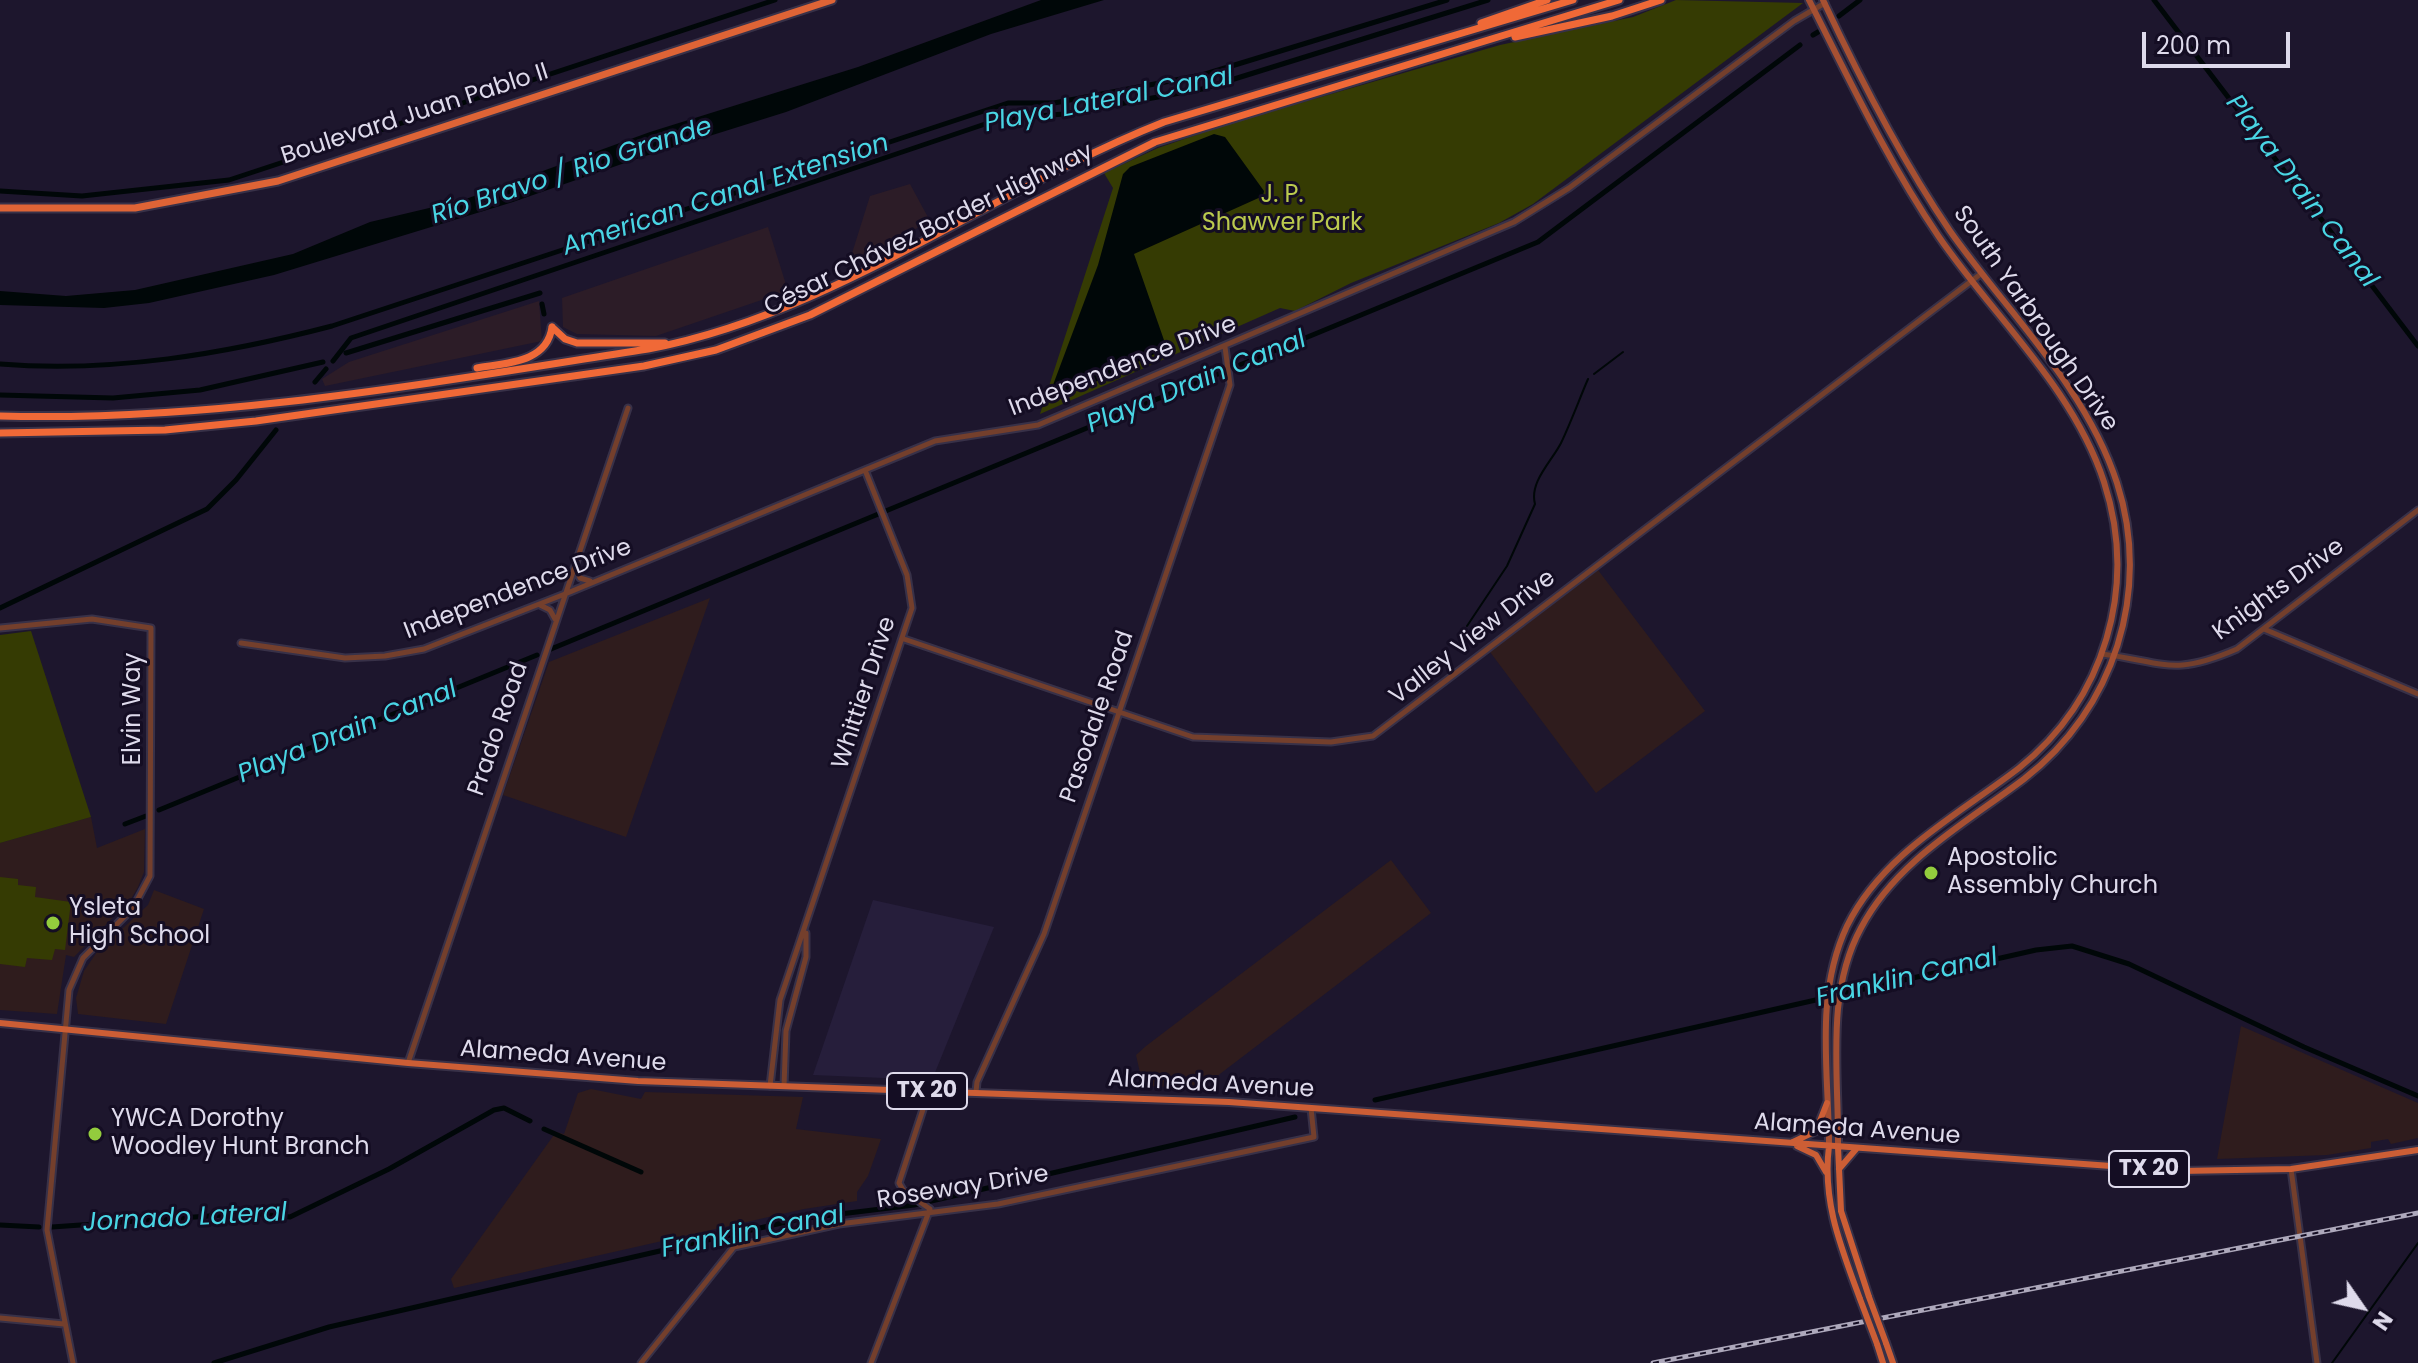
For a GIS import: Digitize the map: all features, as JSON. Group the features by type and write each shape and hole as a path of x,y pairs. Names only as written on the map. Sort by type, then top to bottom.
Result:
{"highway":[{"name":"Boulevard Juan Pablo II","path":"0,208 135,208 278,181 832,0"},
{"path":"1433,42 1547,0"},
{"name":"César Chávez Border Highway","path":"0,416 171,413 240,408 636,351 692,339 806,299 1136,133 1183,115 1573,0"},
{"name":"César Chávez Border Highway","path":"0,433 165,430 256,421 644,366 694,356 810,315 1155,142 1619,0"},
{"path":"1489,41 1612,16 1661,0"},
{"path":"423,382 537,354 549,341 552,327 565,339 577,343 692,339"}],"main road":[{"name":"South Yarbrough Drive","path":"1809,0 1904,183 2072,415 2099,468 2111,507 2118,561 2115,612 2102,654 2076,706 2047,742 2015,770 1906,852 1874,884 1847,926 1827,995 1829,1146"},
{"name":"South Yarbrough Drive","path":"1824,2 1914,176 2080,405 2113,470 2126,513 2131,557 2128,605 2115,656 2084,716 2054,752 1915,861 1887,887 1855,938 1838,1006 1838,1147"},
{"name":"Alameda Avenue","path":"0,1023 408,1063 638,1081 976,1092 1311,1108 2180,1171 2291,1169 2418,1150"},
{"path":"1790,1143 1814,1133 1824,1117 1827,1103"},
{"path":"1790,1143 1816,1155 1826,1172"},
{"path":"1829,1146 1826,1172 1831,1219 1883,1363"},
{"path":"1838,1147 1837,1173 1845,1227 1893,1363"},
{"path":"1837,1173 1844,1159 1859,1147"}],"street":[{"name":"Independence Drive","path":"241,643 328,657 385,656 424,649 948,437 1038,425 1488,235 1536,211 1824,2"},
{"name":"Valley View Drive","path":"904,639 1211,740 1345,742 1377,734 1982,273"},
{"name":"Pasodale Road","path":"976,1092 977,1082 1044,934 1231,377 1225,347"},
{"name":"Prado Road","path":"408,1063 628,408"},
{"name":"Whittier Drive","path":"770,1086 780,1000 912,608 910,588 865,470"},
{"name":"Knights Drive","path":"2102,654 2167,668 2187,666 2237,649 2418,510"},
{"path":"576,563 580,578 595,581"},
{"path":"539,605 550,610 555,621"},
{"name":"Elvin Way","path":"0,628 92,619 151,628 152,866 145,891 79,964 71,982 65,1029 47,1230 73,1363"},
{"path":"2264,629 2418,694"},
{"name":"Whittier Drive","path":"784,1086 786,1031 806,957 805,928"},
{"path":"871,1363 930,1209 903,1190 900,1179 929,1091"},
{"name":"Roseway Drive","path":"641,1363 734,1247 839,1224 928,1215 1013,1201 1314,1137 1311,1108"},
{"path":"2291,1169 2317,1363"},
{"path":"0,1318 64,1324"}],"shaded area":[{"path":"910,184 930,221 848,266 870,196"},
{"path":"768,227 788,291 656,336 577,334 563,327 562,298"},
{"path":"539,301 542,341 325,386 322,379 349,362"},
{"path":"1598,570 1705,711 1596,793 1490,652"},
{"path":"710,598 626,837 503,795 549,662"},
{"name":"Ysleta High School","path":"91,817 97,848 145,829 144,872 138,887 131,899 74,957 66,955 57,1014 0,1010 0,843"},
{"path":"1391,860 1431,913 1212,1080 1197,1088 1143,1086 1136,1055"},
{"path":"154,890 204,909 166,1024 78,1014 76,998 84,971 97,952 148,905"},
{"path":"873,900 994,927 932,1080 813,1075"},
{"path":"2241,1026 2418,1103 2418,1138 2391,1144 2388,1139 2371,1142 2371,1148 2327,1155 2217,1159"},
{"path":"591,1089 641,1099 645,1092 803,1097 796,1129 881,1139 868,1176 857,1192 857,1201 804,1209 454,1288 451,1279 556,1132 564,1134 578,1093"}],"green space":[{"name":"J. P. Shawver Park","path":"1676,0 1803,3 1533,204 1499,223 1351,283 1295,311 1280,308 1040,414 1113,188 1104,173 1158,148 1231,123 1500,45 1633,17"},
{"path":"31,631 91,817 0,843 0,635"},
{"path":"0,877 18,879 18,885 36,887 35,897 71,902 65,950 55,949 52,960 27,958 25,967 0,964"}],"water":[{"name":"Río Bravo / Rio Grande","path":"1041,0 1104,0 991,34 786,112 513,202 274,275 149,303 104,308 0,305 0,291 66,296 135,290 293,254 370,222 463,200 650,132 858,67"},
{"path":"1214,134 1225,137 1264,191 1263,196 1134,254 1165,343 1161,351 1057,400 1050,393 1098,265 1123,174 1130,167"}],"waterway":[{"path":"0,191 82,196 229,180 775,0"},
{"name":"American Canal Extension","path":"0,364 84,366 168,359 251,345 332,326 1008,103 1054,103 1202,75 1447,0"},
{"name":"Playa Lateral Canal","path":"333,361 351,338 1000,119 1064,114 1202,89 1488,0"},
{"name":"Playa Drain Canal","path":"1839,16 1860,0"},
{"name":"Playa Drain Canal","path":"2154,0 2418,346"},
{"name":"Playa Drain Canal","path":"1813,35 1818,32"},
{"name":"Playa Drain Canal","path":"551,649 1538,242 1800,45"},
{"path":"346,353 540,293"},
{"path":"542,304 544,314"},
{"path":"1594,374 1623,352"},
{"path":"0,395 113,398 200,390 323,362"},
{"name":"Playa Lateral Canal","path":"315,382 326,369"},
{"path":"1467,626 1507,566 1535,504 1538,480 1561,443 1588,379"},
{"name":"Playa Lateral Canal","path":"0,608 207,509 236,480 276,430"},
{"name":"Playa Drain Canal","path":"159,810 537,655"},
{"name":"Playa Drain Canal","path":"125,824 146,816"},
{"name":"Franklin Canal","path":"1375,1100 2036,950 2072,946 2129,964 2304,1047 2418,1096"},
{"name":"Jornado Lateral","path":"52,1227 252,1213 290,1217 389,1169 494,1110 504,1108 530,1121"},
{"name":"Franklin Canal","path":"214,1363 329,1327 799,1219 914,1205 1295,1117"},
{"name":"Jornado Lateral","path":"544,1129 641,1172"},
{"name":"Jornado Lateral","path":"0,1225 39,1227"},
{"path":"2332,1363 2418,1243"}],"railway":[{"path":"1653,1363 2418,1213"}],"place":[{"name":"Apostolic Assembly Church","path":"1931,873"},
{"name":"Ysleta High School","path":"53,923"},
{"name":"YWCA Dorothy Woodley Hunt Branch","path":"95,1134"}]}
